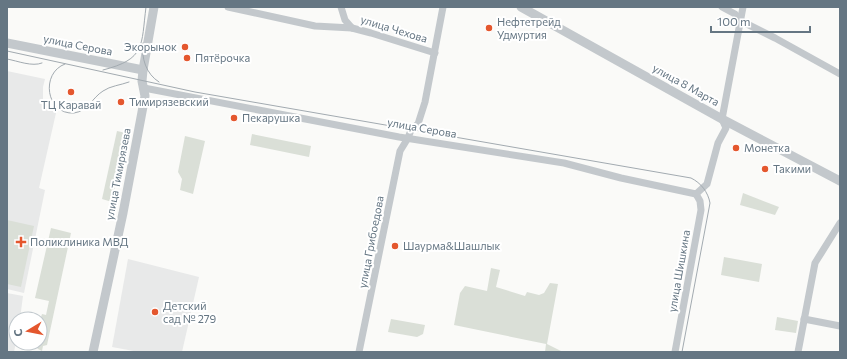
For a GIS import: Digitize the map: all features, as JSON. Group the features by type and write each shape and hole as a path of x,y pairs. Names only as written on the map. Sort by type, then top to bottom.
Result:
{"street":[{"name":"улица Тимирязева","path":"93,352 123,213 145,96 142,81 154,7"},
{"name":"улица Чехова","path":"228,7 315,26 352,28 435,53"},
{"path":"341,7 345,20 352,28"},
{"path":"435,53 443,7"},
{"name":"улица 8 Марта","path":"521,7 722,119 840,181"},
{"path":"722,7 736,14 741,21 840,74"},
{"path":"696,194 707,184 718,143 726,128 722,119 743,7"},
{"name":"улица Серова","path":"7,43 144,70"},
{"name":"улица Грибоедова","path":"359,352 400,151 411,130 418,124 425,102 435,53"},
{"name":"улица Серова","path":"144,88 408,138 564,163 621,178 696,194"},
{"name":"улица Шишкина","path":"675,352 701,210 700,202 696,194"},
{"path":"798,352 815,263 840,223"},
{"path":"804,319 840,326"}],"shaded area":[{"path":"7,71 45,79 43,87 43,101 56,113 39,188 45,190 24,293 7,289"},
{"path":"117,131 126,133 112,202 102,199"},
{"path":"252,134 311,146 309,157 250,145"},
{"path":"185,136 205,141 193,194 180,190 182,179 178,172"},
{"path":"743,193 779,207 775,215 740,205"},
{"path":"7,220 34,226 21,287 7,284"},
{"path":"51,228 71,233 48,340 47,311 49,301 35,298"},
{"path":"724,257 762,264 759,282 721,275"},
{"name":"Детский сад № 279","path":"128,259 199,277 182,352 139,352 112,347"},
{"path":"491,268 500,270 496,287 525,296 527,292 539,295 544,293 550,283 558,284 547,344 563,352 545,352 546,344 454,325 460,293 465,286 487,291"},
{"path":"7,293 23,296 21,311 8,311 8,351 14,351 7,352"},
{"path":"777,317 798,321 796,333 775,330"},
{"path":"391,319 425,325 423,334 417,337 388,332"}],"tram line":[{"path":"103,70 127,61 134,56 139,49 142,41 146,7"},
{"path":"143,43 145,65 154,79 159,82"},
{"path":"7,51 195,92 691,178 704,188 710,203 682,352"},
{"path":"7,59 29,64 42,63"},
{"path":"65,64 57,69 49,84 52,101 57,107 65,112 79,112 106,89 129,82"}],"place":[{"name":"Нефтетрейд Удмуртия","path":"489,28"},
{"name":"Экорынок","path":"185,47"},
{"name":"Пятёрочка","path":"187,58"},
{"name":"ТЦ Каравай","path":"71,92"},
{"name":"Тимирязевский","path":"121,102"},
{"name":"Пекарушка","path":"234,118"},
{"name":"Монетка","path":"736,148"},
{"name":"Такими","path":"765,169"},
{"name":"Поликлиника МВД","path":"21,242"},
{"name":"Шаурма&Шашлык","path":"395,246"},
{"name":"Детский сад № 279","path":"155,312"}]}
